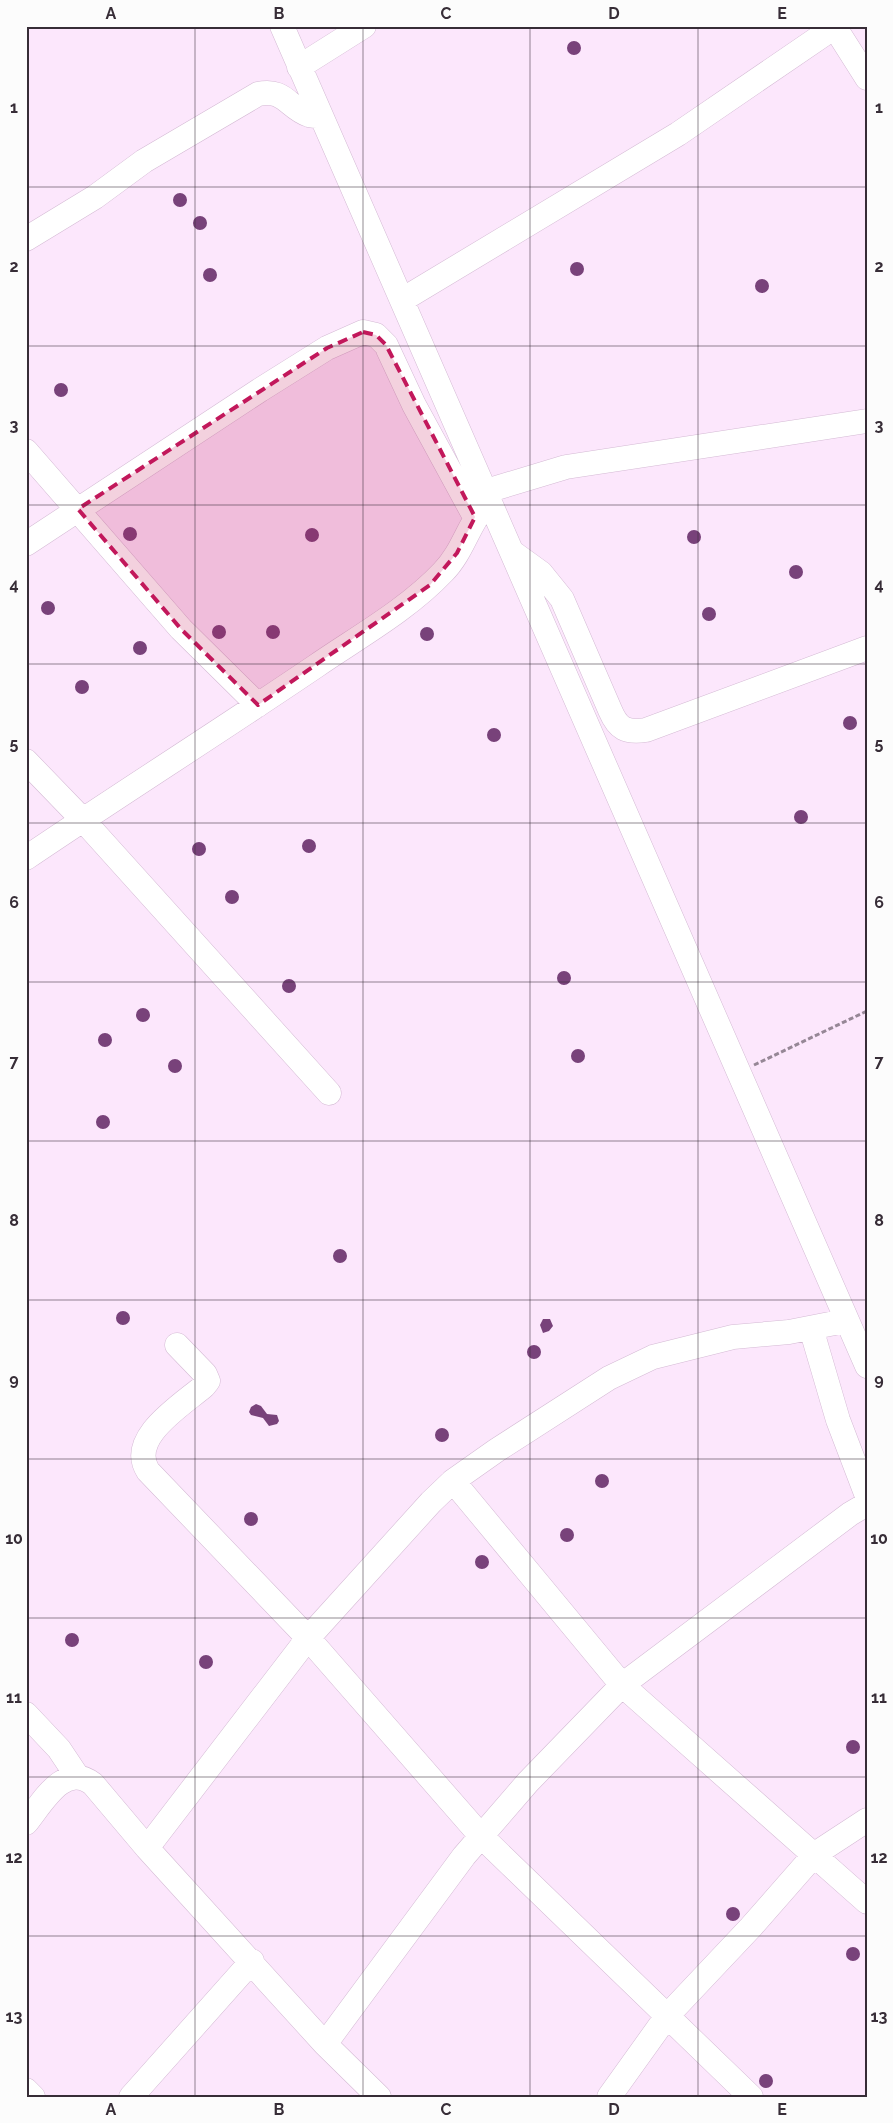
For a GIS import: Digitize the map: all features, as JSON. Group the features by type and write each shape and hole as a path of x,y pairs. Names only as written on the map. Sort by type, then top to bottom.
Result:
{"street":[{"path":"282,26 402,300 482,503"},
{"path":"299,66 364,26"},
{"path":"402,300 678,134 835,27 867,78"},
{"path":"26,239 95,197 156,153 258,94 276,93 309,115 321,116"},
{"path":"26,544 327,348 364,332 376,335 386,345 414,405 482,503 511,551 867,1366"},
{"path":"26,858 258,705 410,601 445,570 457,553 482,503 566,467 867,421"},
{"path":"26,451 181,629 258,705"},
{"path":"511,551 541,573 562,599 614,720 625,730 633,732 646,730 867,648"},
{"path":"26,761 83,820 329,1093"},
{"path":"147,1848 308,1638 431,1502 453,1481 497,1450 609,1378 653,1357 733,1337 789,1332 846,1321"},
{"path":"811,1328 838,1420 867,1496"},
{"path":"177,1345 205,1374 208,1381 162,1421 149,1437 141,1455 143,1464 148,1471 308,1638 481,1836 751,2097"},
{"path":"453,1481 622,1685 867,1902"},
{"path":"325,2044 481,1836 528,1782 622,1685 835,1525 867,1504"},
{"path":"26,1714 59,1749 77,1776"},
{"path":"26,1823 59,1783 77,1776 86,1778 94,1784 147,1848 252,1961 325,2044 379,2097"},
{"path":"608,2097 667,2016 751,1927 815,1854 867,1820"},
{"path":"132,2097 252,1961"},
{"path":"26,2090 33,2097"}],"path":[{"path":"738,1073 867,1010"}],"highlighted area":[{"path":"363,332 376,335 386,345 475,517 457,553 430,585 258,705 181,629 78,509 327,348"}],"building":[{"path":"574,41 579,43 581,48 579,53 574,55 569,53 567,48 569,43"},
{"path":"180,193 185,195 187,200 185,205 180,207 175,205 173,200 175,195"},
{"path":"200,216 205,218 207,223 205,228 200,230 195,228 193,223 195,218"},
{"path":"577,262 582,264 584,269 582,274 577,276 572,274 570,269 572,264"},
{"path":"210,268 215,270 217,275 215,280 210,282 205,280 203,275 205,270"},
{"path":"762,279 767,281 769,286 767,291 762,293 757,291 755,286 757,281"},
{"path":"61,383 66,385 68,390 66,395 61,397 56,395 54,390 56,385"},
{"path":"130,527 135,529 137,534 135,539 130,541 125,539 123,534 125,529"},
{"path":"312,528 317,530 319,535 317,540 312,542 307,540 305,535 307,530"},
{"path":"694,530 699,532 701,537 699,542 694,544 689,542 687,537 689,532"},
{"path":"796,565 801,567 803,572 801,577 796,579 791,577 789,572 791,567"},
{"path":"48,601 53,603 55,608 53,613 48,615 43,613 41,608 43,603"},
{"path":"709,607 714,609 716,614 714,619 709,621 704,619 702,614 704,609"},
{"path":"219,625 224,627 226,632 224,637 219,639 214,637 212,632 214,627"},
{"path":"273,625 278,627 280,632 278,637 273,639 268,637 266,632 268,627"},
{"path":"427,627 432,629 434,634 432,639 427,641 422,639 420,634 422,629"},
{"path":"140,641 145,643 147,648 145,653 140,655 135,653 133,648 135,643"},
{"path":"82,680 87,682 89,687 87,692 82,694 77,692 75,687 77,682"},
{"path":"850,716 855,718 857,723 855,728 850,730 845,728 843,723 845,718"},
{"path":"494,728 499,730 501,735 499,740 494,742 489,740 487,735 489,730"},
{"path":"801,810 806,812 808,817 806,822 801,824 796,822 794,817 796,812"},
{"path":"309,839 314,841 316,846 314,851 309,853 304,851 302,846 304,841"},
{"path":"199,842 204,844 206,849 204,854 199,856 194,854 192,849 194,844"},
{"path":"232,890 237,892 239,897 237,902 232,904 227,902 225,897 227,892"},
{"path":"564,971 569,973 571,978 569,983 564,985 559,983 557,978 559,973"},
{"path":"289,979 294,981 296,986 294,991 289,993 284,991 282,986 284,981"},
{"path":"143,1008 148,1010 150,1015 148,1020 143,1022 138,1020 136,1015 138,1010"},
{"path":"105,1033 110,1035 112,1040 110,1045 105,1047 100,1045 98,1040 100,1035"},
{"path":"578,1049 583,1051 585,1056 583,1061 578,1063 573,1061 571,1056 573,1051"},
{"path":"175,1059 180,1061 182,1066 180,1071 175,1073 170,1071 168,1066 170,1061"},
{"path":"103,1115 108,1117 110,1122 108,1127 103,1129 98,1127 96,1122 98,1117"},
{"path":"340,1249 345,1251 347,1256 345,1261 340,1263 335,1261 333,1256 335,1251"},
{"path":"123,1311 128,1313 130,1318 128,1323 123,1325 118,1323 116,1318 118,1313"},
{"path":"543,1319 550,1319 553,1326 549,1331 543,1333 540,1325"},
{"path":"534,1345 539,1347 541,1352 539,1357 534,1359 529,1357 527,1352 529,1347"},
{"path":"256,1404 261,1406 267,1414 277,1415 279,1421 277,1424 269,1426 263,1418 251,1415 249,1412 251,1407"},
{"path":"442,1428 447,1430 449,1435 447,1440 442,1442 437,1440 435,1435 437,1430"},
{"path":"602,1474 607,1476 609,1481 607,1486 602,1488 597,1486 595,1481 597,1476"},
{"path":"251,1512 256,1514 258,1519 256,1524 251,1526 246,1524 244,1519 246,1514"},
{"path":"567,1528 572,1530 574,1535 572,1540 567,1542 562,1540 560,1535 562,1530"},
{"path":"482,1555 487,1557 489,1562 487,1567 482,1569 477,1567 475,1562 477,1557"},
{"path":"72,1633 77,1635 79,1640 77,1645 72,1647 67,1645 65,1640 67,1635"},
{"path":"206,1655 211,1657 213,1662 211,1667 206,1669 201,1667 199,1662 201,1657"},
{"path":"853,1740 858,1742 860,1747 858,1752 853,1754 848,1752 846,1747 848,1742"},
{"path":"733,1907 738,1909 740,1914 738,1919 733,1921 728,1919 726,1914 728,1909"},
{"path":"853,1947 858,1949 860,1954 858,1959 853,1961 848,1959 846,1954 848,1949"},
{"path":"766,2074 771,2076 773,2081 771,2086 766,2088 761,2086 759,2081 761,2076"}]}
